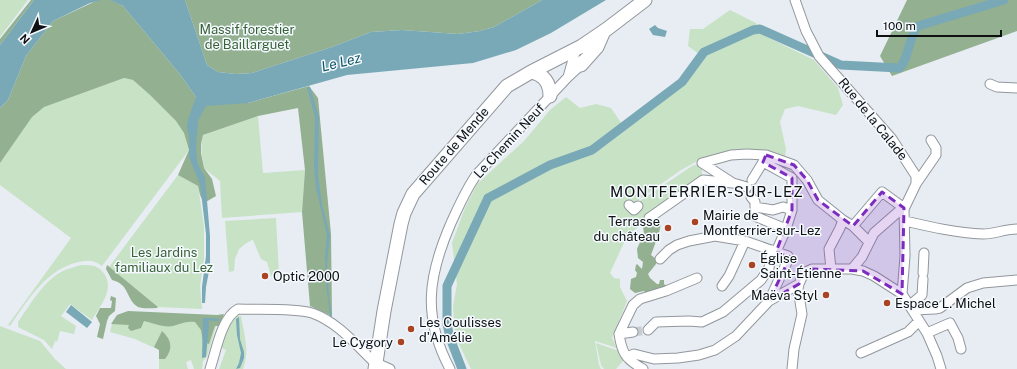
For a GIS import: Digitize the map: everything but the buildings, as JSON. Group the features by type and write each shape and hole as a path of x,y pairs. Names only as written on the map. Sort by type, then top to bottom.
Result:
{"street":[{"name":"Route de Mende","path":"376,367 384,311 401,224 410,198 502,92 512,83 579,47 604,31 644,0"},
{"name":"Rue de la Calade","path":"795,0 806,31 819,56 892,139 914,172 916,176 916,184"},
{"path":"582,65 597,47 604,31"},
{"path":"579,47 583,55 582,65"},
{"name":"Le Chemin Neuf","path":"568,77 579,47"},
{"name":"Le Chemin Neuf","path":"450,369 436,339 432,310 434,276 442,244 472,181 489,160 568,77 582,65"},
{"path":"531,72 539,73 545,79 550,88 550,96"},
{"path":"990,84 997,87 1017,88"},
{"path":"902,294 905,256 904,209 916,184 936,155 936,148 931,140"},
{"path":"733,183 702,163 731,155 747,154 794,165 807,180 818,200 853,226 868,242"},
{"path":"650,218 703,180 749,184 764,158"},
{"path":"648,330 656,322 702,322 723,312 761,280 769,268 774,251 786,228 792,210 792,178 764,158"},
{"path":"853,226 882,192 904,209"},
{"path":"751,197 755,202 755,207 773,210 783,207 792,210"},
{"path":"852,270 862,257 868,242 874,233 898,212 904,209"},
{"path":"752,215 786,228"},
{"path":"831,270 829,249 843,220"},
{"path":"905,222 947,230 981,234 991,234 1017,229"},
{"path":"660,259 673,247 689,241 715,236 745,242 788,256 788,261 769,301"},
{"path":"722,286 729,276 745,242"},
{"path":"911,307 922,294 924,253"},
{"path":"792,369 794,349 802,314 798,289 806,271 812,269 852,270 869,273 902,294 927,333 941,369"},
{"path":"643,369 630,361 627,357 622,348 619,334 633,305 640,299 666,291 697,278"},
{"path":"911,307 935,310 967,288 983,283 1017,280"},
{"path":"627,357 634,354 654,358 678,358 712,352 736,336 769,301 799,284"},
{"path":"210,369 225,324 231,314 238,309 304,312 316,315 328,320 349,337 376,367 381,365 390,369"},
{"path":"861,353 908,332 919,321"},
{"path":"927,333 950,323 958,338 961,349"},
{"path":"619,334 633,332"}],"highlighted area":[{"path":"766,155 794,165 807,180 818,200 853,226 882,192 904,208 902,294 863,271 812,269 804,273 799,284 769,301 790,257 776,252 792,210 792,178 763,162"}],"green space":[{"path":"0,0 28,0 0,37"},
{"path":"31,0 34,0 0,45 0,39"},
{"path":"98,0 111,0 123,6 179,73 196,97 248,103 309,86 318,98 331,234 332,316 310,306 302,212 305,170 298,108 258,116 203,135 201,153 204,168 212,179 216,196 204,203 198,186 178,175 189,150 184,133 176,121 150,95 133,80 124,78 44,107 32,117 0,163 0,108 8,100 26,56 53,21"},
{"name":"Massif forestier de Baillarguet","path":"185,0 542,0 494,27 480,31 458,34 402,30 371,32 332,47 252,73 236,74 218,72 207,65"},
{"path":"907,0 1017,0 1017,31 892,76 880,56"},
{"path":"730,10 756,23 763,35 814,60 838,88 843,105 836,115 798,106 785,109 780,122 786,149 785,157 701,159 681,170 638,200 637,203 692,166 702,163 702,178 704,183 652,222 648,219 627,236 610,273 614,278 620,279 620,287 627,301 612,338 617,348 595,341 601,369 471,369 455,336 453,306 457,284 452,243 465,208 477,184 524,141 550,110 566,97 580,108 596,104 611,108 622,124 681,79 699,54 688,46 690,29 703,29"},
{"path":"124,78 133,80 176,121 184,133 189,150 102,266 91,261 86,261 67,266 57,271 47,278 31,296 10,326 8,325 71,238 0,185 0,115 64,99"},
{"path":"258,116 263,173 305,170 302,212 222,218 220,181 204,168 201,148 203,135"},
{"name":"Les Jardins familiaux du Lez","path":"178,175 198,186 204,226 204,259 200,286 202,309 158,307 109,267"},
{"path":"276,218 279,274 271,276 267,262 261,259 253,240 247,242 239,249 235,259 234,271 229,272 225,221"},
{"path":"655,218 661,223 651,255 656,259 656,264 648,274 657,284 659,284 660,280 664,280 664,284 668,287 646,293 644,291 635,293 630,289 631,279 636,277 636,265 637,264 642,269 643,262 638,258 637,249 644,233 643,227"},
{"path":"81,265 95,266 103,272 107,281 107,293 92,320 70,304 61,316 76,326 74,334 60,331 57,342 55,341 52,349 44,340 18,327 18,322 49,281 63,271"},
{"path":"107,265 158,307 142,308 134,304 125,288 118,282 112,280 106,269"},
{"path":"111,296 116,298 115,311 109,316 103,339 97,337 100,324 96,316 100,308 111,308"},
{"path":"128,311 217,315 224,314 220,326 215,326 209,344 203,342 201,330 195,322 186,322 173,326 162,326 144,321 141,328 131,331 128,328 129,325 111,324 117,315"},
{"path":"122,313 217,323 207,357 203,361 202,369 194,369 191,360 186,362 188,369 159,369 159,350 135,339 110,332 112,324"},
{"path":"233,315 241,316 246,342 245,362 243,369 219,369 226,350 220,347"},
{"path":"0,326 40,341 55,359 66,369 0,369"},
{"path":"162,331 168,338 170,348 165,359 159,359 159,350 154,347"},
{"path":"596,343 619,351 623,361 616,369 604,369 601,365"}],"water":[{"path":"34,0 101,0 90,3 53,21 26,56 8,100 0,108 0,45"},
{"name":"Le Lez","path":"110,0 185,0 207,65 218,72 236,74 252,73 332,47 371,32 402,30 458,34 480,31 494,27 542,0 606,0 551,33 516,50 473,63 347,75 248,103 206,106 198,121 196,149 198,165 205,177 210,236 210,266 205,303 202,303 202,287 206,256 206,234 200,184 189,157 189,137 187,127 196,97 179,73 123,6"},
{"path":"655,25 658,28 667,31 665,37 653,35 649,29"},
{"path":"310,87 319,117 318,175 322,205 330,235 327,265 329,299 332,317 330,316 326,284 325,257 327,235 316,188 314,167 315,117 307,88"},
{"path":"71,305 92,322 87,328 66,312"},
{"path":"239,317 240,339 244,352 244,358 240,368 236,369 241,353 237,335 236,319"},
{"path":"203,318 208,318 209,325 206,357 202,358"}],"waterway":[{"path":"462,369 450,338 447,324 447,286 488,198 550,165 592,150 682,82 704,52 753,30 760,29 841,65 899,68 904,61 912,36 918,26 1004,0"},
{"path":"207,319 218,320"}],"tunnel":[{"path":"633,332 648,330"}],"place":[{"name":"Mairie de Montferrier-sur-Lez","path":"695,222"},
{"name":"Terrasse du château","path":"668,228"},
{"name":"Église Saint-Étienne","path":"752,265"},
{"name":"Optic 2000","path":"265,276"},
{"name":"Maëva Styl","path":"826,295"},
{"name":"Espace L. Michel","path":"887,303"},
{"name":"Les Coulisses d'Amélie","path":"411,329"},
{"name":"Le Cygory","path":"401,342"}],"district":[{"name":"MONTFERRIER-SUR-LEZ","path":"707,191"}]}
